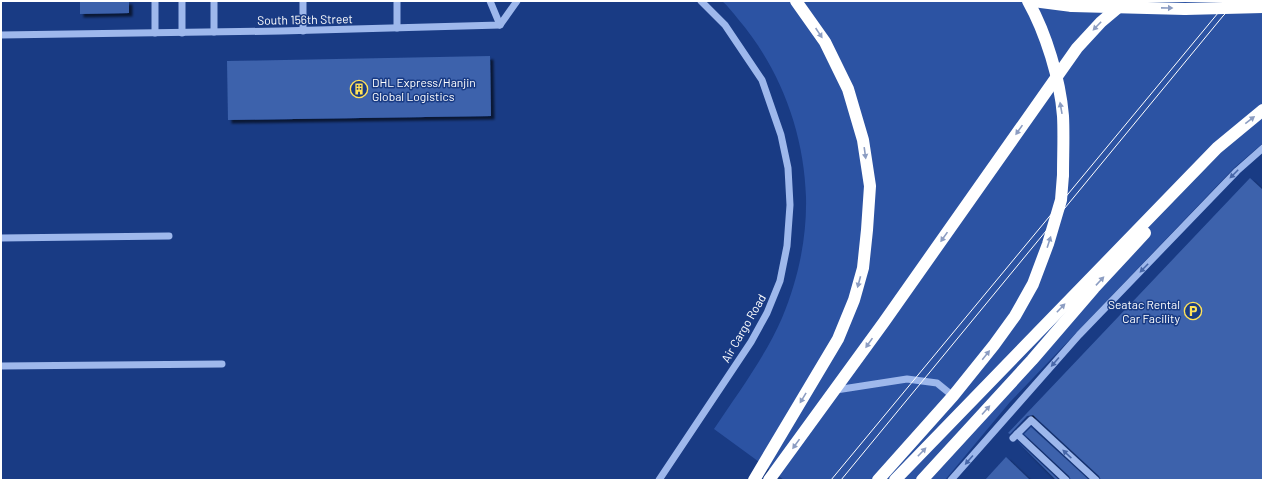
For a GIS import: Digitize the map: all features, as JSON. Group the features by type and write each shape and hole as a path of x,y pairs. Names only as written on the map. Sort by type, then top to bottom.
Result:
{"highway":[{"path":"754,480 838,339 854,300 861,275 867,230 870,186 868,170 863,140 848,89 825,42 796,1"},
{"path":"878,480 953,396 1015,316 1033,284 1048,244 1061,200 1063,174 1063,115 1048,45 1038,19 1028,1"},
{"path":"1033,1 1072,6 1185,9 1263,7"},
{"path":"769,480 836,390 1077,48 1101,22 1126,1"},
{"path":"895,480 1217,148 1263,110"},
{"path":"922,480 1032,360 1094,288 1152,226 1184,182"}],"street":[{"path":"155,1 155,33"},
{"path":"182,1 182,33"},
{"path":"214,1 214,32"},
{"path":"303,1 303,31"},
{"path":"397,1 397,28"},
{"path":"490,1 500,25"},
{"path":"500,25 517,1"},
{"name":"Air Cargo Road","path":"659,480 751,342 767,313 780,281 787,246 790,205 788,168 781,135 762,80 725,25 701,1"},
{"name":"South 156th Street","path":"1,35 303,31 500,25"},
{"path":"951,480 1079,335 1237,170 1263,148"},
{"path":"1,238 169,236"},
{"path":"1,366 222,364"},
{"path":"836,390 907,379 937,383 953,396"},
{"path":"1066,480 1015,436 1031,420 1096,480"}],"shaded area":[{"path":"722,1 1263,1 1263,143 1234,168 1010,402 945,480 784,480 714,429 768,347 788,304 800,259 806,212 804,173 800,149 795,125 787,102 766,58 753,38"}],"building":[{"path":"80,1 129,1 129,13 80,14"},
{"name":"DHL Express/Hanjin Global Logistics","path":"490,56 491,116 228,120 227,61"},
{"name":"Seatac Rental Car Facility","path":"1250,178 1263,190 1263,480 1101,480 1099,476 1033,415 1027,416 1010,434 1008,433"},
{"path":"1031,427 1089,480 1071,480 1069,476 1024,434"},
{"path":"1017,441 1059,480 1056,480"},
{"path":"1006,457 1030,480 985,480"}],"tram line":[{"path":"831,480 1228,1"},
{"path":"841,480 1223,16 1237,1"}],"place":[{"name":"DHL Express/Hanjin Global Logistics","path":"359,89"},
{"name":"Seatac Rental Car Facility","path":"1193,311"}]}
